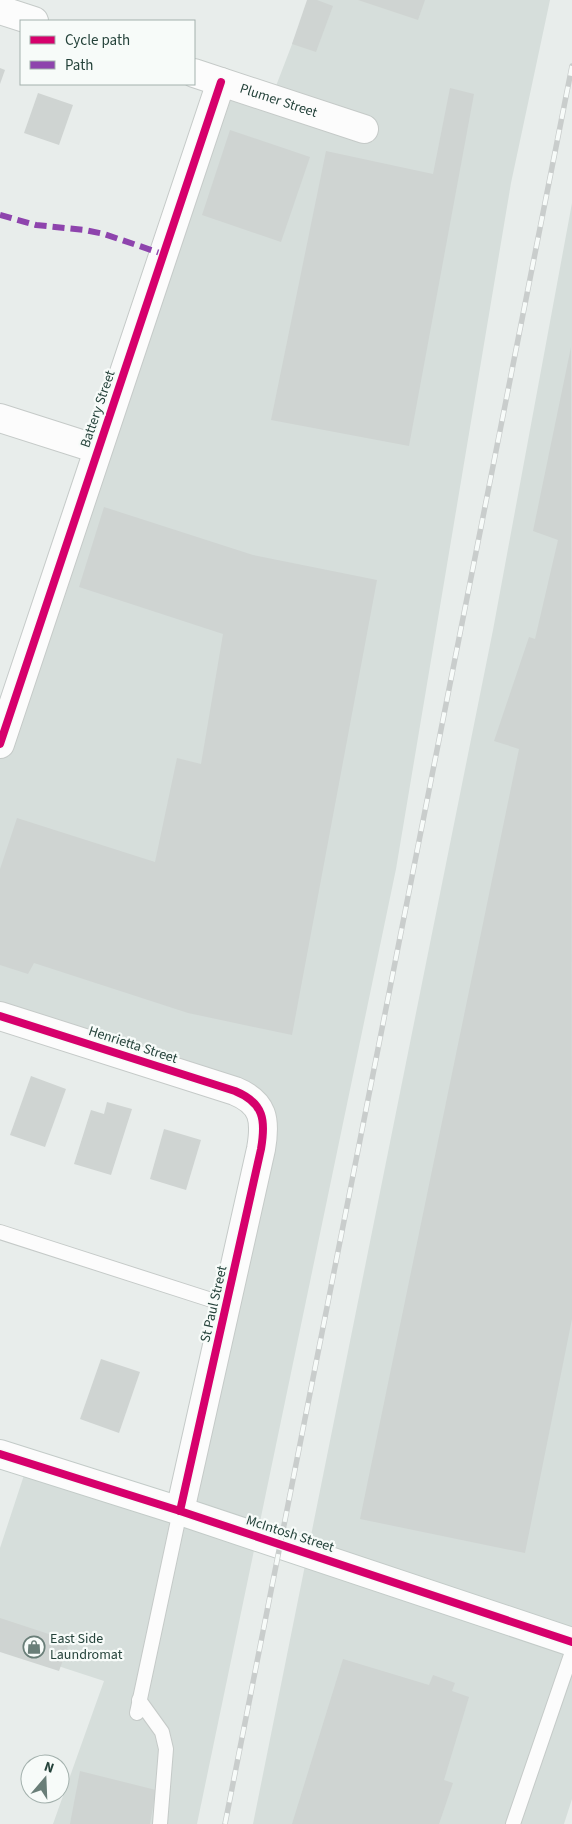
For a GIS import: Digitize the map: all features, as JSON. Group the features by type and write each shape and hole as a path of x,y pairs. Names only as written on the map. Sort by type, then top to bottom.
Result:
{"street":[{"path":"0,10 31,20"},
{"name":"Plumer Street","path":"195,74 364,129"},
{"name":"Battery Street","path":"0,744 4,716 97,449 221,82"},
{"path":"0,418 97,449"},
{"name":"Henrietta Street","path":"0,1016 235,1091 248,1097 255,1104"},
{"name":"St Paul Street","path":"180,1511 227,1305 263,1134 263,1120 255,1104"},
{"name":"McIntosh Street","path":"0,1454 180,1511 572,1642"}],"lane":[{"path":"0,1232 227,1305"},
{"name":"St Paul Street","path":"160,1824 165,1758 164,1737 162,1732 138,1706 180,1511"},
{"path":"513,1824 572,1652"}],"shaded area":[{"path":"309,0 550,0 511,183 396,869 197,1824 53,1824 60,1804 70,1804 70,1776 104,1681 0,1647 0,1548 28,1463 179,1511 262,1116 0,1016 0,744 221,82 271,99"},
{"path":"572,203 572,1799 564,1824 253,1824 493,630"}],"building":[{"path":"307,0 317,0 333,6 316,52 292,44"},
{"path":"358,0 425,0 418,20"},
{"path":"0,68 5,70 0,84"},
{"path":"450,88 474,94 409,446 271,420 326,151 433,174"},
{"path":"38,93 73,105 59,145 24,133"},
{"path":"230,130 310,157 281,242 202,215"},
{"path":"571,347 572,1319 525,1553 360,1519 519,749 494,741 529,637 535,639 558,540 533,531"},
{"path":"104,507 253,555 377,580 292,1035 188,1013 34,963 28,974 0,965 0,869 17,818 155,862 177,758 201,764 223,634 79,587"},
{"path":"31,1076 66,1089 45,1147 10,1135"},
{"path":"107,1102 132,1109 111,1175 74,1164 91,1110 104,1114"},
{"path":"164,1129 201,1140 186,1190 150,1179"},
{"path":"101,1359 140,1372 119,1433 80,1419"},
{"name":"East Side Laundromat","path":"0,1618 70,1641 59,1671 0,1652"},
{"path":"343,1659 429,1685 433,1675 455,1683 452,1691 469,1697 444,1780 453,1783 439,1824 292,1824"},
{"path":"80,1771 156,1790 150,1824 70,1824"}],"railway":[{"path":"225,1824 572,66"}],"marked path":[{"path":"0,215 36,225 104,234 163,254"}],"cycle path":[{"path":"0,744 221,82"},
{"path":"0,1016 235,1091 252,1101 261,1114 263,1121 261,1149 180,1511"},
{"path":"0,1454 180,1511 572,1642"}],"place":[{"name":"East Side Laundromat","path":"34,1647"}]}
